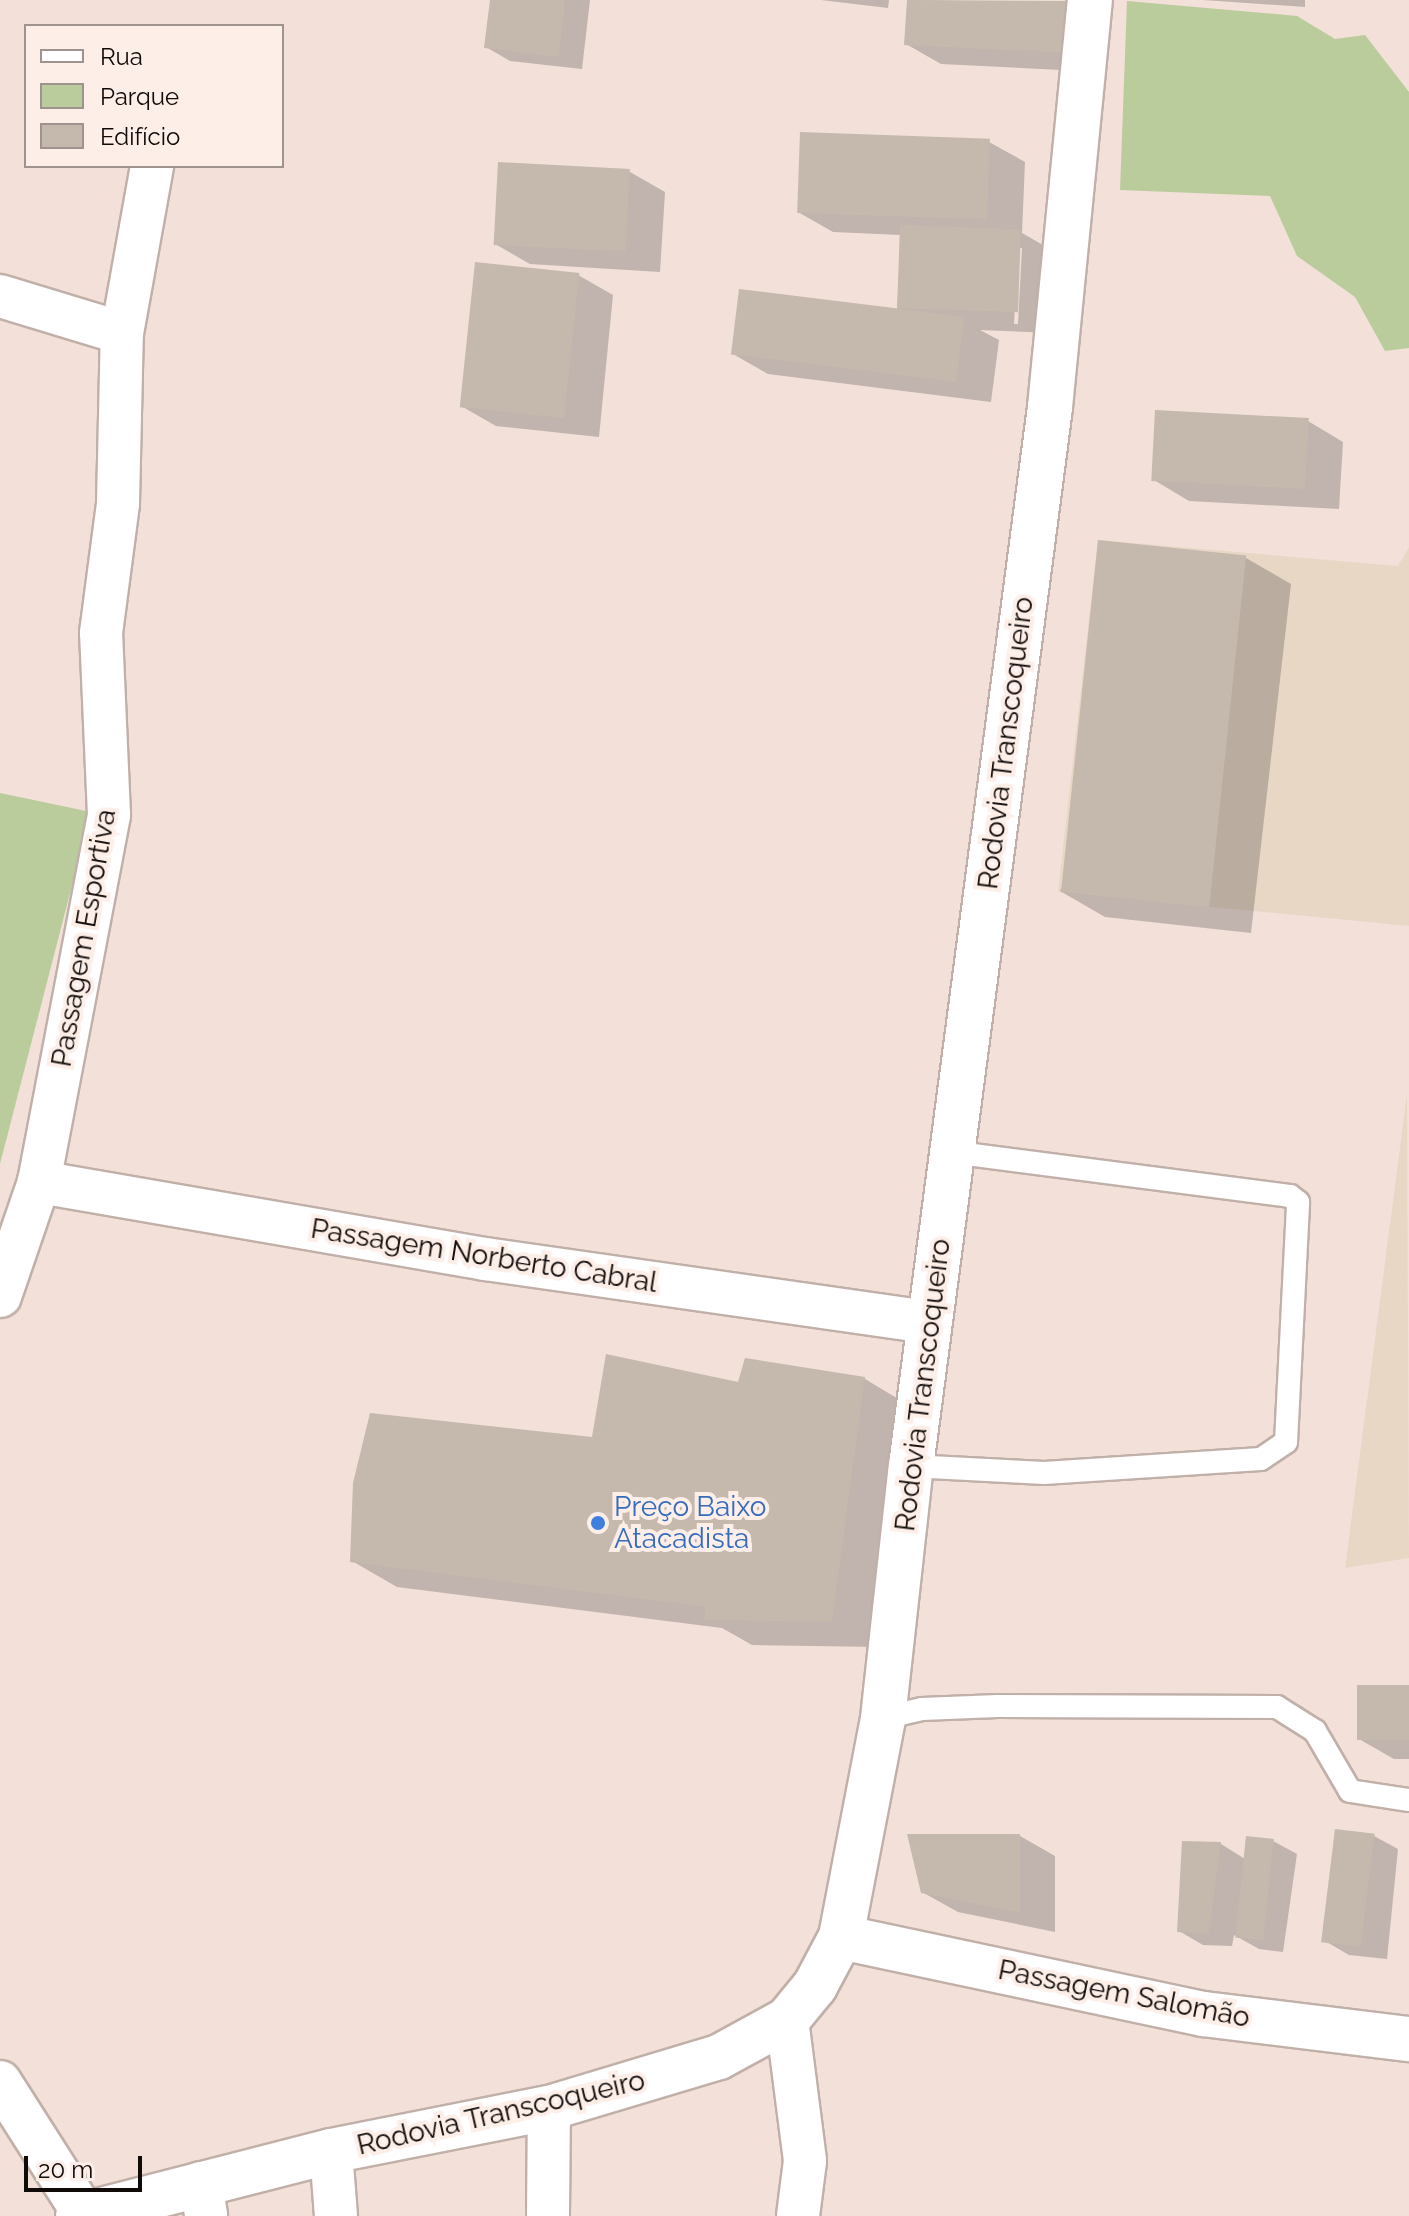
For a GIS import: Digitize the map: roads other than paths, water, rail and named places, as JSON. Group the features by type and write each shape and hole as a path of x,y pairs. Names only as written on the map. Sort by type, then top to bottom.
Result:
{"main road":[{"name":"Rodovia Transcoqueiro","path":"81,2215 203,2199 331,2151 549,2108 719,2057 787,2020 815,1986 841,1937 883,1718 911,1466 1050,407 1090,0"},
{"name":"Passagem Salomão","path":"841,1937 1204,2014 1409,2039"}],"street":[{"name":"Passagem Esportiva","path":"0,1296 39,1182 109,815 101,633 118,503 122,333 152,168"},
{"path":"0,296 122,333"},
{"name":"Passagem Norberto Cabral","path":"39,1182 485,1259 930,1322"},
{"path":"787,2020 805,2161 798,2216"},
{"path":"0,2082 81,2215"},
{"path":"548,2216 549,2108"},
{"path":"331,2151 336,2216"}],"lane":[{"path":"911,1466 1044,1473 1261,1459 1286,1442 1298,1202 1290,1196 953,1152"},
{"path":"883,1718 922,1709 983,1706 1277,1707 1315,1731 1350,1791 1409,1800"}],"place":[{"name":"Preço Baixo Atacadista","path":"598,1523"}]}
